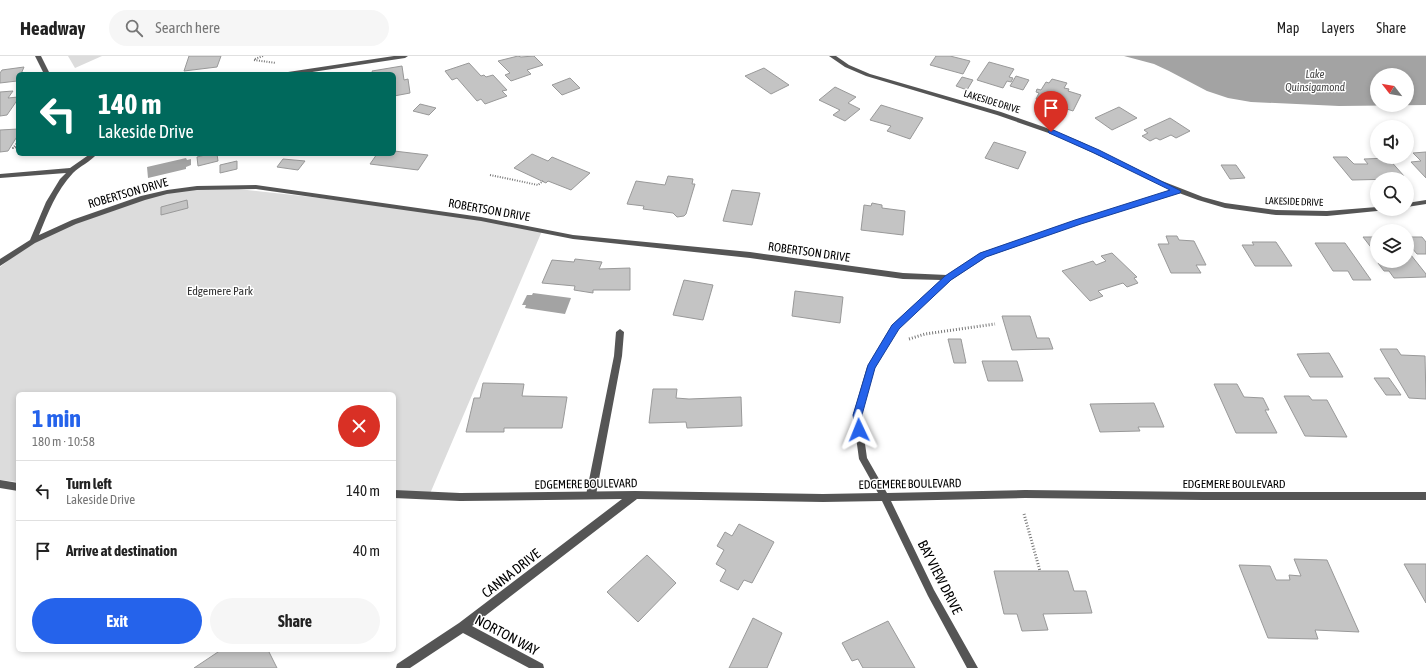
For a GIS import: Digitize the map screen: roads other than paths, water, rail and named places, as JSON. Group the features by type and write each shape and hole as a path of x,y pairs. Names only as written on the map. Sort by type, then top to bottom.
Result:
{"street":[{"path":"38,56 46,72"},
{"path":"301,72 405,56"},
{"name":"LAKESIDE DRIVE","path":"832,56 847,66 868,75 1042,128 1097,151 1138,173 1178,191 1215,204 1259,210 1310,213 1370,209"},
{"path":"33,241 48,202 62,181 72,170 91,156"},
{"path":"0,176 72,170"},
{"name":"ROBERTSON DRIVE","path":"0,263 33,241 53,230 95,214 161,194 197,188 256,187 481,219 573,237 764,257 903,276 948,278"},
{"name":"BAY VIEW DRIVE","path":"973,668 931,593 884,497 863,459 857,415 871,367 895,327 948,278 983,255 1078,222 1178,191"},
{"path":"1414,204 1426,202"},
{"path":"591,495 618,356 620,332"},
{"path":"0,484 16,487"},
{"name":"EDGEMERE BOULEVARD","path":"396,494 460,497 591,495 884,497 1025,494 1426,496"},
{"name":"CANNA DRIVE","path":"401,668 463,627 635,495"},
{"name":"NORTON WAY","path":"463,627 539,668"}],"water":[{"name":"Lake Quinsigamond","path":"1124,56 1426,56 1426,105 1414,105 1414,68 1370,68 1370,106 1339,106 1251,102 1228,98 1207,91 1154,64"},
{"path":"186,158 187,160 191,159 191,165 186,167 186,169 148,178 147,167"},
{"path":"533,293 571,298 565,314 525,308 526,305 522,305 527,295 532,295"}],"park label":[{"name":"Edgemere Park","path":"220,291"}]}
